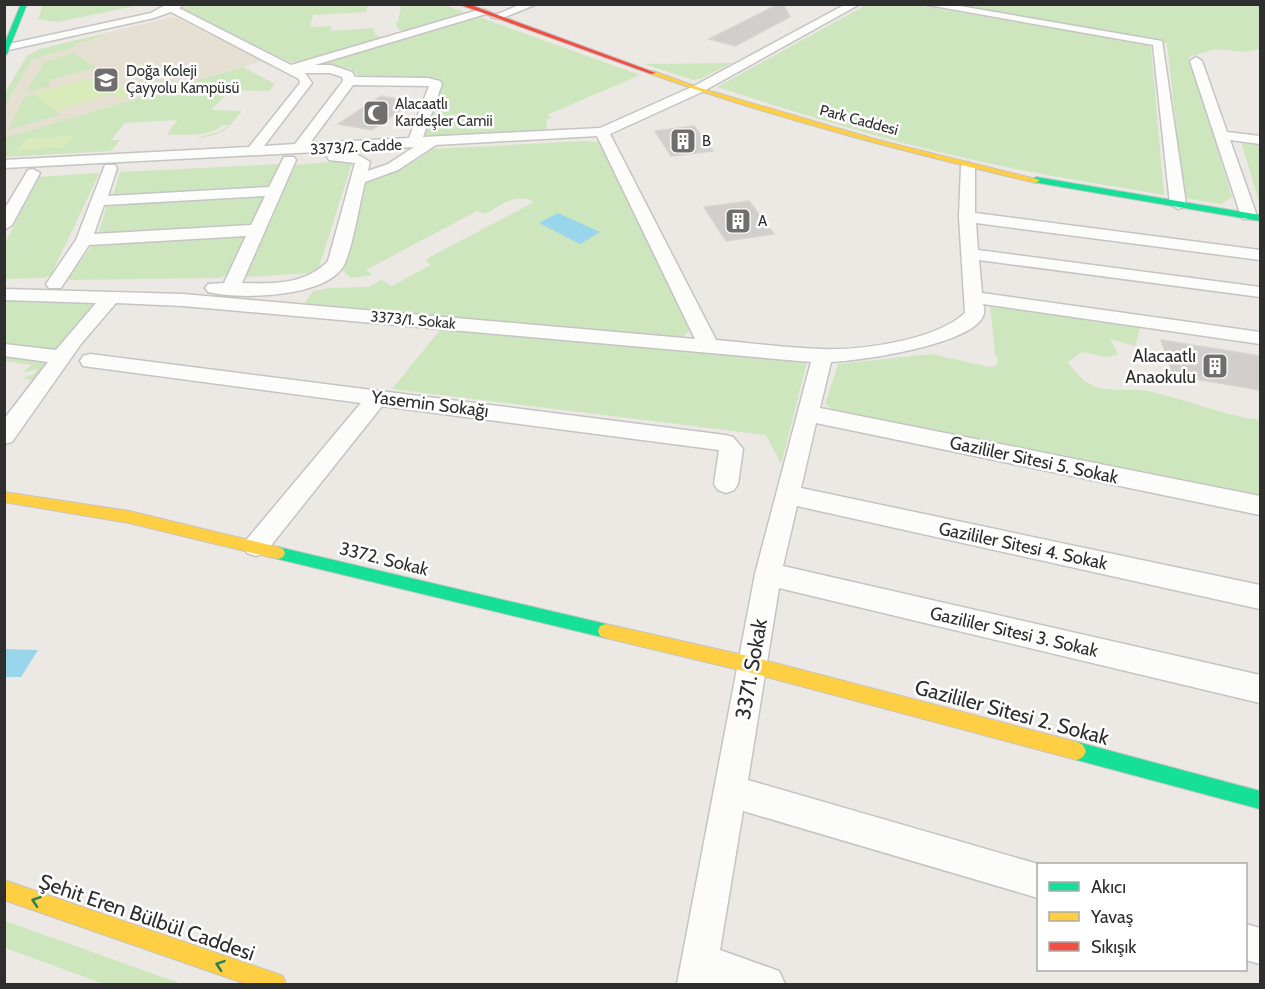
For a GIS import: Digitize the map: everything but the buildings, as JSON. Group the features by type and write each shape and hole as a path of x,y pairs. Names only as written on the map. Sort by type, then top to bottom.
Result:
{"street":[{"path":"6,51 154,15 181,4"},
{"name":"Park Caddesi","path":"461,4 698,89 830,130 968,166 1255,217"},
{"path":"496,16 532,4"},
{"name":"3373/2. Cadde","path":"4,164 252,152 294,155 410,143 602,132 698,89 855,4"},
{"path":"927,4 1158,43 1178,204"},
{"path":"6,51 21,7"},
{"path":"169,7 304,77 306,83 252,152"},
{"path":"290,69 482,12"},
{"path":"1197,61 1221,135 1255,217"},
{"path":"290,69 324,68 346,77 436,84 410,143 359,175"},
{"path":"230,289 294,155 346,77"},
{"path":"602,132 709,346"},
{"path":"1221,135 1260,140"},
{"path":"359,175 393,167 430,143"},
{"path":"4,174 294,155 355,157 363,162 336,263 329,273 314,282 294,286 230,289 4,283"},
{"path":"968,166 967,217 975,297 1260,338"},
{"path":"56,284 84,240 110,168"},
{"path":"4,225 33,172"},
{"path":"98,201 275,191"},
{"path":"967,217 1260,255"},
{"path":"84,240 258,230"},
{"path":"970,254 1260,292"},
{"name":"3373/1. Sokak","path":"4,294 183,300 822,356 869,353 962,328 975,314 975,297"},
{"path":"4,436 74,340 111,297"},
{"path":"4,350 63,357"},
{"name":"3371. Sokak","path":"698,973 768,574 822,356"},
{"name":"Yasemin Sokağı","path":"90,361 725,443 732,449 726,484"},
{"path":"256,546 378,397"},
{"name":"Gazililer Sitesi 5. Sokak","path":"807,413 1260,506"},
{"name":"Gazililer Sitesi 4. Sokak","path":"786,494 1260,597"},
{"name":"3372. Sokak","path":"4,497 129,517 722,660 752,665"},
{"name":"Gazililer Sitesi 3. Sokak","path":"768,574 1260,689"},
{"name":"Gazililer Sitesi 2. Sokak","path":"752,665 1260,800"},
{"path":"729,791 1037,881"},
{"name":"Şehit Eren Bülbül Caddesi","path":"4,890 275,984"},
{"path":"698,973 766,984"}],"shaded area":[{"name":"Doğa Koleji Çayyolu Kampüsü","path":"177,18 263,61 5,139 5,93 27,56 40,49"}],"green space":[{"path":"132,4 135,6 57,22 38,19 43,5"},
{"path":"191,4 368,5 366,12 313,15 310,27 331,26 331,31 374,28 375,35 383,38 302,62 289,62 183,9"},
{"path":"396,4 443,5 462,11 462,15 404,32 397,28 396,23 401,6"},
{"path":"866,5 915,5 1141,43 1151,47 1164,195 1034,173 940,152 828,122 717,87"},
{"path":"939,5 1260,5 1260,49 1245,52 1215,49 1189,57 1232,197 1221,204 1184,198 1167,44"},
{"path":"482,18 640,75 547,115 552,118 546,120 547,128 541,131 422,139 441,86 439,82 356,78 357,74 351,69 324,63 469,19"},
{"path":"102,34 103,36 74,44 75,47 31,61 5,106 5,93 27,56 40,49"},
{"path":"73,53 96,67 48,81 51,86 26,93 44,62"},
{"path":"732,63 700,79 693,80 644,64"},
{"path":"243,67 275,84 269,91 231,90 211,110 242,111 231,124 222,132 192,139 219,132 229,125 222,125 204,134 167,135 177,120 125,123 111,140 120,140 111,151 5,157 4,139 11,136"},
{"path":"89,78 108,90 123,85 136,94 121,99 113,94 55,111 34,94"},
{"path":"34,94 60,115 8,130 24,97"},
{"path":"73,136 63,147 17,150 28,138"},
{"path":"1241,141 1260,143 1260,205"},
{"path":"598,142 605,146 692,328 683,337 302,308 313,291 329,288 368,287 382,280 392,286 431,265 426,261 428,258 534,202 521,198 503,204 485,214 477,211 366,270 373,275 351,278 340,265 367,179 408,160 416,161 432,149"},
{"path":"353,160 319,267 309,273 244,277 294,165"},
{"path":"279,164 270,190 112,198 120,172"},
{"path":"99,174 51,275 44,278 5,279 5,243 39,177"},
{"path":"266,194 255,225 98,234 108,202"},
{"path":"250,234 231,274 219,278 70,280 68,277 92,246 100,243"},
{"path":"5,299 118,300 80,341 51,389 33,413 20,412 7,415 32,380 23,378 34,374 38,369 23,373 31,365 5,361"},
{"path":"990,306 1140,328 1135,346 1110,339 1118,354 1107,357 1082,352 1068,362 1084,380 1096,387 1147,391 1260,420 1260,498 841,415 825,404 838,364 932,354 989,367 995,366 999,360 995,354"},
{"path":"440,330 801,358 807,362 781,464 766,435 392,389"},
{"path":"4,921 182,984 104,984 5,948"}],"water":[{"path":"558,213 600,232 580,244 539,223"},
{"path":"5,649 38,650 21,677 5,677"}],"traffic: fast":[{"path":"4,54 24,4"},
{"path":"1036,180 1260,218"},
{"path":"278,553 606,631"},
{"path":"1077,751 1260,800"}],"traffic: slow":[{"path":"653,73 698,89 876,142 1036,180"},
{"path":"4,497 129,517 278,553"},
{"path":"606,631 752,665 1077,751"},
{"path":"4,890 275,984"}],"traffic: jam":[{"path":"461,4 653,73"}],"place":[{"name":"Doğa Koleji Çayyolu Kampüsü","path":"106,80"},
{"name":"Alacaatlı Kardeşler Camii","path":"376,113"},
{"name":"B","path":"683,141"},
{"name":"A","path":"738,221"},
{"name":"Alacaatlı Anaokulu","path":"1215,366"}]}
